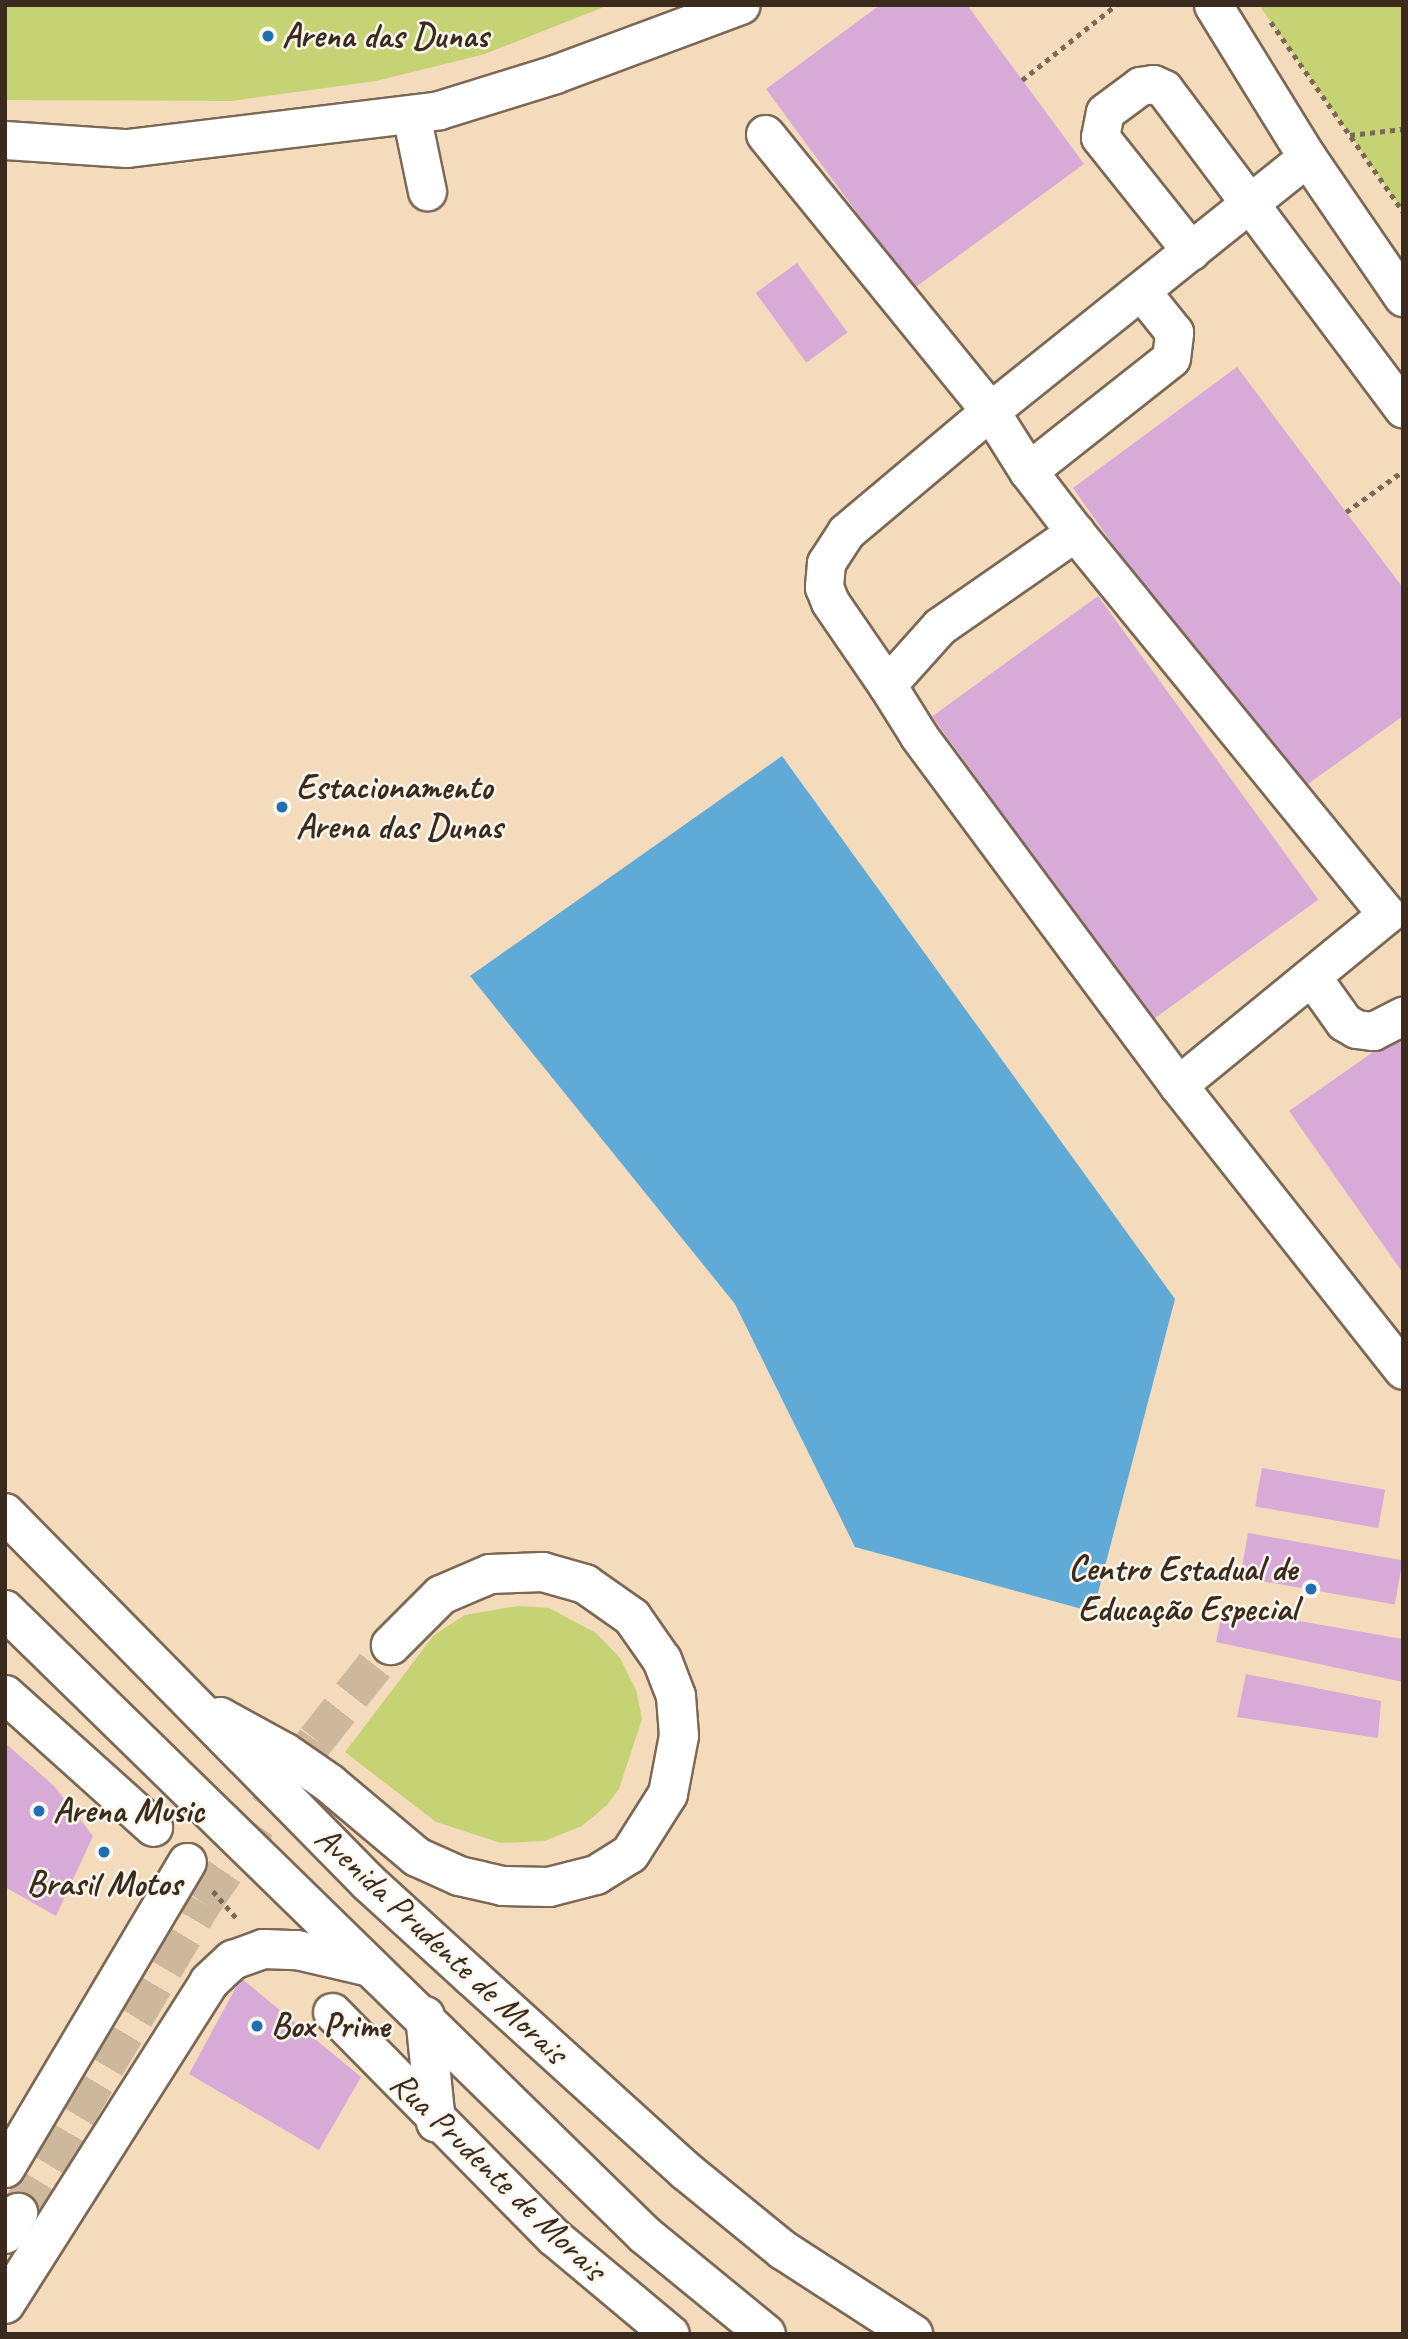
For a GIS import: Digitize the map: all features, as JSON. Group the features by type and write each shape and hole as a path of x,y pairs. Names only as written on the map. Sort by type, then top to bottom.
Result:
{"main road":[{"name":"Avenida Prudente de Morais","path":"5,1513 186,1701 369,1883 687,2171 783,2249 914,2334"},
{"path":"186,1701 284,1752 417,1857 460,1876 503,1886 549,1887 596,1875 630,1854 668,1794 679,1736 676,1696 662,1660 632,1617 585,1584 543,1572 489,1574 441,1595 391,1645"},
{"name":"Avenida Prudente de Morais","path":"5,1610 425,2016 645,2235 766,2334"},
{"path":"5,2304 189,2009 225,1967 263,1949 298,1950 372,1967"},
{"path":"425,2016 436,2122"}],"street":[{"path":"5,140 127,148 411,114 555,74 741,5"},
{"path":"1212,6 1307,157 1403,297"},
{"path":"1191,251 1100,137 1105,112 1140,86 1153,84 1164,89 1403,409"},
{"path":"411,114 427,191"},
{"path":"765,134 990,411 1028,471 1075,531 1398,915 1312,977 1178,1085"},
{"path":"1307,157 1251,205 990,411 846,533 826,563 824,587 830,602 919,736 1178,1085 1403,1370"},
{"path":"1028,471 1171,358 1174,332 1142,292"},
{"path":"887,685 940,626 1075,531"},
{"path":"1312,977 1344,1022 1356,1029 1373,1031 1403,1016"},
{"path":"5,1694 153,1827"},
{"path":"5,2168 187,1862"},
{"name":"Rua Prudente de Morais","path":"332,2012 436,2122 554,2236 670,2334"}],"path":[{"path":"1022,80 1116,5"},
{"path":"1267,16 1403,211"},
{"path":"1350,135 1403,129"},
{"path":"1346,512 1403,471"}],"green space":[{"name":"Arena das Dunas","path":"5,5 609,5 485,54 376,81 231,101 5,100"},
{"path":"1259,5 1403,5 1403,211 1350,135"},
{"path":"518,1606 549,1608 596,1633 620,1658 636,1690 642,1719 619,1789 607,1805 582,1826 544,1841 501,1843 436,1822 345,1752 434,1635 465,1615"}],"water":[{"path":"782,756 1175,1299 1093,1612 855,1547 735,1304 470,976"}],"building":[{"path":"880,5 967,5 1084,164 913,289 766,89"},
{"path":"797,263 848,333 806,363 756,293"},
{"path":"1237,367 1403,588 1403,716 1291,796 1073,488"},
{"path":"1098,596 1318,899 1153,1020 932,716"},
{"path":"1403,1031 1403,1273 1289,1111"},
{"path":"1262,1468 1385,1490 1378,1528 1255,1506"},
{"path":"1248,1533 1403,1560 1395,1605 1240,1577"},
{"path":"1223,1608 1403,1639 1403,1682 1216,1642"},
{"path":"1246,1674 1381,1701 1378,1738 1237,1717"},
{"name":"Arena Music","path":"5,1743 54,1786 93,1836 56,1916 5,1887"},
{"name":"Box Prime","path":"241,1978 361,2077 319,2150 189,2074"}],"tunnel":[{"path":"18,2213 203,1903 316,1740 391,1645"}],"place":[{"name":"Arena das Dunas","path":"268,36"},
{"name":"Estacionamento Arena das Dunas","path":"282,807"},
{"name":"Centro Estadual de Educação Especial","path":"1311,1589"},
{"name":"Arena Music","path":"39,1811"},
{"name":"Brasil Motos","path":"104,1852"},
{"name":"Box Prime","path":"257,2026"}]}
